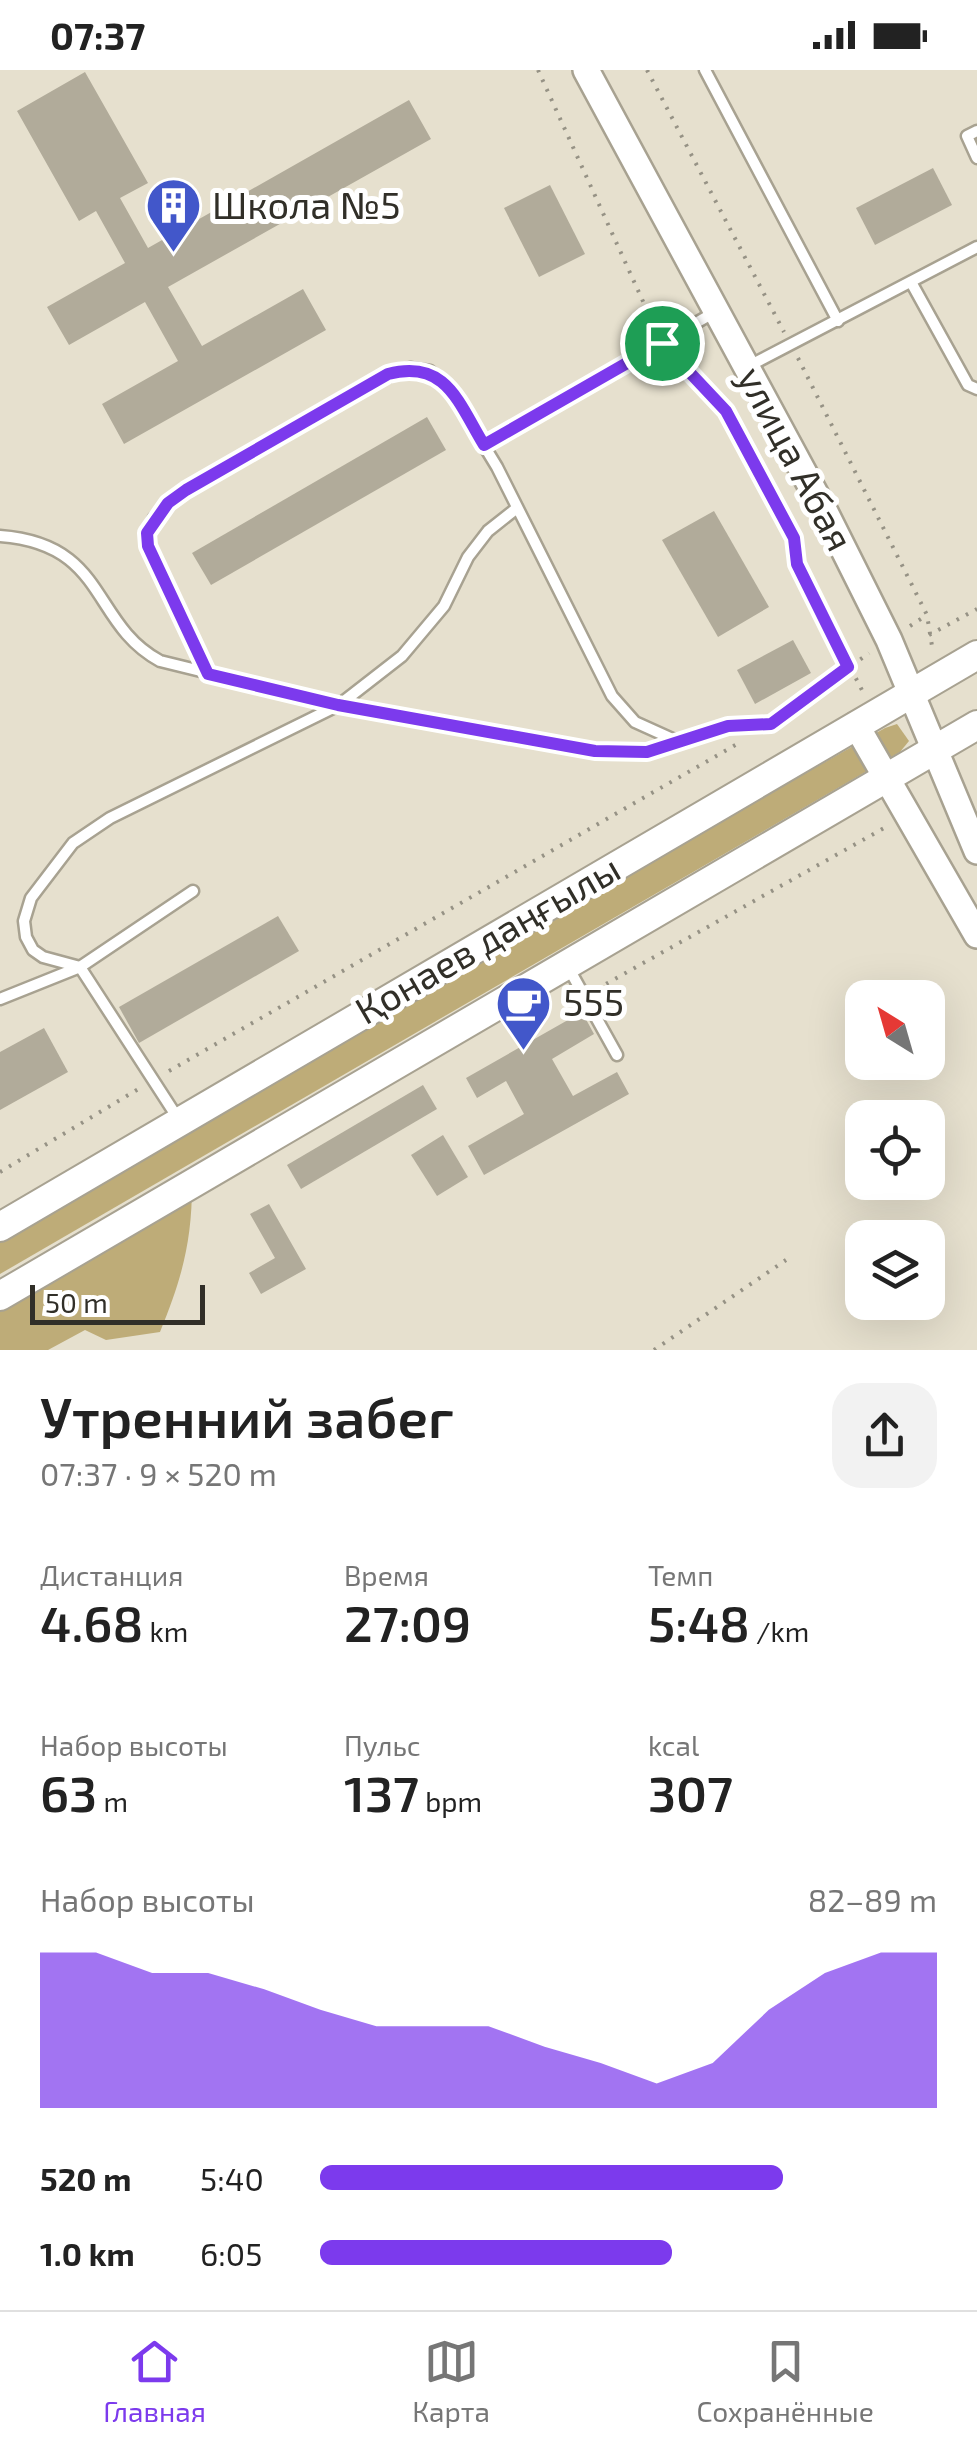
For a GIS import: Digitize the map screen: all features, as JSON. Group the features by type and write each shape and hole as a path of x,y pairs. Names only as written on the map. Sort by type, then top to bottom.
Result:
{"main road":[{"name":"Қонаев даңғылы","path":"0,1226 977,655"},
{"name":"Қонаев даңғылы","path":"0,1296 977,725"}],"street":[{"name":"улица Абая","path":"586,70 889,640 977,851"},
{"path":"856,724 977,935"}],"lane":[{"path":"705,70 838,321"},
{"path":"977,131 967,136 977,158"},
{"path":"746,368 977,247"},
{"path":"911,282 968,385 977,389"},
{"path":"484,445 716,312"},
{"path":"208,674 148,546 147,533 168,503 360,387 410,368 430,371 452,393 484,445 612,696 635,722 678,741"},
{"path":"180,1121 80,967 33,950 24,922 31,898 74,842 110,818 338,705 402,656 444,606 468,557 488,532 517,508"},
{"path":"0,536 26,538 66,554 94,585 137,649 160,661 208,674 338,705 595,751 647,752 728,726 771,724"},
{"path":"0,999 80,967 193,890"},
{"path":"568,966 617,1056"}],"path":[{"path":"538,70 662,343 726,411 794,538 797,564 864,695"},
{"path":"929,636 977,609"},
{"path":"0,1172 771,724 927,614 935,660"},
{"path":"584,996 910,814"},
{"path":"654,1350 786,1260"}],"shaded area":[{"path":"897,724 909,741 900,752 0,1274 0,1230"},
{"path":"192,1184 184,1260 160,1332 106,1340 85,1330 48,1350 0,1350 0,1296"}],"building":[{"name":"Школа №5","path":"85,72 148,183 120,198 148,248 409,100 431,139 168,287 202,346 303,289 326,330 124,444 102,404 178,361 145,302 69,345 47,307 125,263 96,211 79,221 17,111"},
{"path":"933,168 952,205 875,245 856,208"},
{"path":"550,185 585,254 539,277 504,208"},
{"path":"427,417 446,450 211,585 192,553"},
{"path":"714,511 769,607 718,637 662,540"},
{"path":"793,640 811,673 755,704 737,670"},
{"path":"278,916 299,951 139,1043 119,1007"},
{"path":"582,1012 594,1034 552,1059 573,1096 617,1072 629,1094 484,1175 468,1146 524,1114 506,1081 477,1098 466,1078"},
{"path":"44,1028 68,1072 0,1110 0,1052"},
{"path":"423,1085 437,1109 301,1189 287,1165"},
{"path":"443,1135 468,1177 437,1196 411,1155"},
{"path":"269,1204 306,1269 261,1294 249,1273 275,1258 250,1214"}],"place":[{"name":"Школа №5","path":"173,255"},
{"name":"555","path":"524,1052"}],"route":[{"path":"662,343 726,411 794,538 797,564 848,667 771,724 728,726 647,752 595,751 338,705 208,674 148,546 147,533 168,503 257,446 388,374 410,368 430,371 452,393 484,445 662,343"}]}
